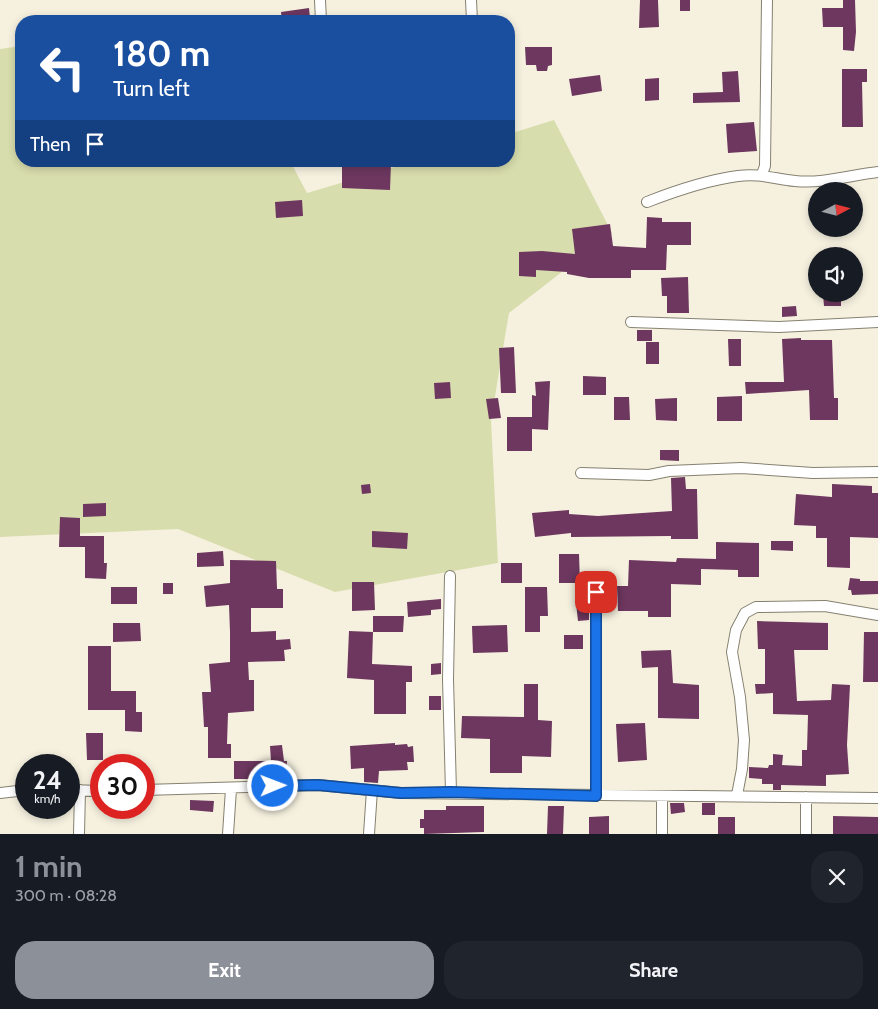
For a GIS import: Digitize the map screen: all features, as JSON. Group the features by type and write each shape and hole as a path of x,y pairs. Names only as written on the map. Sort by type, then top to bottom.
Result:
{"street":[{"path":"320,0 321,15"},
{"path":"471,0 472,15"},
{"path":"762,174 765,166 767,0"},
{"path":"647,202 669,194 737,176 762,174 795,181 823,180 878,172"},
{"path":"631,322 780,327 878,322"},
{"path":"581,473 649,475 679,471 741,468 813,473 878,472"},
{"path":"450,576 448,679 451,792"},
{"path":"596,592 596,796"},
{"path":"737,795 742,769 744,740 740,697 732,652 736,630 746,613 756,607 825,606 878,615"},
{"path":"155,790 318,785 401,793 451,792 662,797 737,795 878,798"},
{"path":"228,834 231,789"},
{"path":"80,790 90,790"},
{"path":"369,834 372,790"},
{"path":"0,794 15,792"},
{"path":"662,797 662,834"},
{"path":"806,797 806,834"},
{"path":"79,819 79,834"}],"green space":[{"path":"15,47 15,167 293,167 307,193 395,167 515,167 515,132 554,120 612,233 509,313 491,420 498,563 335,592 178,529 0,537 0,49"}],"building":[{"path":"640,0 658,0 659,27 639,28"},
{"path":"680,0 690,0 690,11 680,11"},
{"path":"843,0 855,0 856,32 854,51 843,50 843,27 823,27 822,8 843,8"},
{"path":"309,8 310,15 281,15 281,12"},
{"path":"525,47 552,47 552,65 548,66 547,71 537,71 536,65 526,65"},
{"path":"842,69 867,69 867,82 862,82 863,127 842,127"},
{"path":"738,71 740,102 693,103 693,93 723,92 722,72"},
{"path":"600,75 602,91 572,96 569,79"},
{"path":"659,78 659,100 645,101 645,79"},
{"path":"754,122 757,151 728,153 726,124"},
{"path":"342,167 391,167 390,190 342,188"},
{"path":"302,200 303,216 276,218 275,202"},
{"path":"647,217 662,218 662,222 691,222 691,245 667,245 666,270 631,270 631,278 589,278 567,274 567,272 536,270 536,277 519,276 519,252 542,251 575,254 572,229 610,224 613,246 646,248"},
{"path":"688,277 689,313 667,313 667,296 662,296 661,278"},
{"path":"824,302 841,302 841,306 824,306"},
{"path":"796,306 797,316 782,317 782,307"},
{"path":"637,330 652,330 652,341 637,341"},
{"path":"801,338 801,340 832,340 834,398 838,398 838,420 810,420 809,390 746,394 745,382 784,382 782,339"},
{"path":"728,339 741,339 741,366 729,366"},
{"path":"646,342 659,342 659,364 646,364"},
{"path":"514,347 516,393 501,393 499,348"},
{"path":"583,376 606,377 606,395 583,395"},
{"path":"550,381 548,430 532,429 532,451 507,451 507,417 532,417 532,395 536,396 535,382"},
{"path":"450,382 451,398 435,399 434,383"},
{"path":"742,396 742,421 717,421 717,397"},
{"path":"614,397 629,397 630,420 614,420"},
{"path":"498,398 501,418 489,419 486,399"},
{"path":"677,398 677,421 656,420 655,399"},
{"path":"660,450 679,450 679,461 660,460"},
{"path":"685,477 686,489 697,489 698,539 671,539 671,536 571,537 571,533 535,537 532,513 569,510 569,514 598,516 672,511 671,478"},
{"path":"370,484 371,493 362,494 361,485"},
{"path":"832,484 872,486 872,493 878,493 878,538 850,537 850,568 827,567 827,538 816,538 816,526 794,525 796,494 832,497"},
{"path":"106,503 106,516 83,517 83,504"},
{"path":"60,517 80,518 80,536 104,536 104,563 107,563 106,579 85,578 85,547 59,547"},
{"path":"372,531 408,533 407,549 372,547"},
{"path":"771,541 793,541 793,551 771,550"},
{"path":"716,542 759,543 759,577 738,577 738,570 701,569 701,585 671,584 671,617 648,617 648,611 618,611 617,586 628,586 629,560 676,562 677,558 716,559"},
{"path":"223,551 224,566 197,567 197,553"},
{"path":"559,554 579,554 580,583 559,583"},
{"path":"230,560 276,561 277,589 283,589 283,608 251,608 251,632 276,631 276,640 290,639 291,649 284,650 285,661 248,662 249,680 254,680 254,711 228,713 227,744 231,744 231,758 208,758 208,727 204,727 202,692 211,692 209,664 230,662 230,632 229,605 206,607 204,586 230,583"},
{"path":"501,563 522,563 522,583 501,583"},
{"path":"850,578 860,579 860,581 878,581 878,594 852,595 851,590 848,590"},
{"path":"352,582 374,582 375,610 352,611"},
{"path":"163,583 173,583 173,594 163,594"},
{"path":"111,587 137,587 137,604 111,604"},
{"path":"525,587 547,587 548,616 540,616 540,632 525,632"},
{"path":"441,599 441,609 431,610 431,615 408,617 407,602"},
{"path":"589,602 589,620 578,621 576,603"},
{"path":"373,616 404,616 403,632 373,632"},
{"path":"757,621 828,623 828,650 794,650 797,701 831,700 832,684 850,685 847,745 849,774 826,775 826,786 781,785 781,790 773,790 773,784 762,784 762,779 749,778 749,767 768,768 769,765 773,765 773,754 783,755 782,765 802,766 802,750 807,750 808,715 773,714 773,693 756,694 755,684 765,684 765,649 758,649"},
{"path":"113,623 140,623 141,641 113,642"},
{"path":"507,625 508,652 473,653 472,626"},
{"path":"349,631 373,632 372,664 412,666 412,682 406,682 406,714 374,714 374,680 347,678"},
{"path":"864,632 878,632 878,682 863,682"},
{"path":"564,635 583,635 583,649 564,649"},
{"path":"88,646 111,646 111,691 136,691 136,712 142,712 142,732 125,731 125,710 88,710"},
{"path":"671,650 673,683 699,685 699,719 658,718 658,667 642,668 641,651"},
{"path":"441,663 441,674 431,675 431,664"},
{"path":"524,684 538,684 538,720 552,721 551,757 522,756 522,773 490,773 490,739 461,738 462,716 524,717"},
{"path":"429,696 441,696 441,710 429,710"},
{"path":"645,723 647,760 618,762 616,724"},
{"path":"86,733 103,733 103,754 90,754 90,760 87,760"},
{"path":"395,743 395,745 407,744 408,747 413,746 414,762 407,762 408,770 379,771 378,783 364,782 364,768 351,769 350,746"},
{"path":"282,745 284,761 287,761 286,779 234,779 234,761 271,761 270,746"},
{"path":"190,800 214,801 213,812 190,810"},
{"path":"670,803 684,803 685,812 671,814"},
{"path":"702,803 715,803 715,815 702,815"},
{"path":"446,806 484,806 484,832 424,834 424,828 420,828 420,819 424,819 424,810 446,810"},
{"path":"548,806 564,806 563,834 547,834"},
{"path":"609,816 609,834 589,834 589,817"},
{"path":"833,816 878,817 878,834 833,834"},
{"path":"718,817 735,817 735,834 718,834"}],"route":[{"path":"273,786 318,785 401,793 451,792 596,796 596,592"}]}
